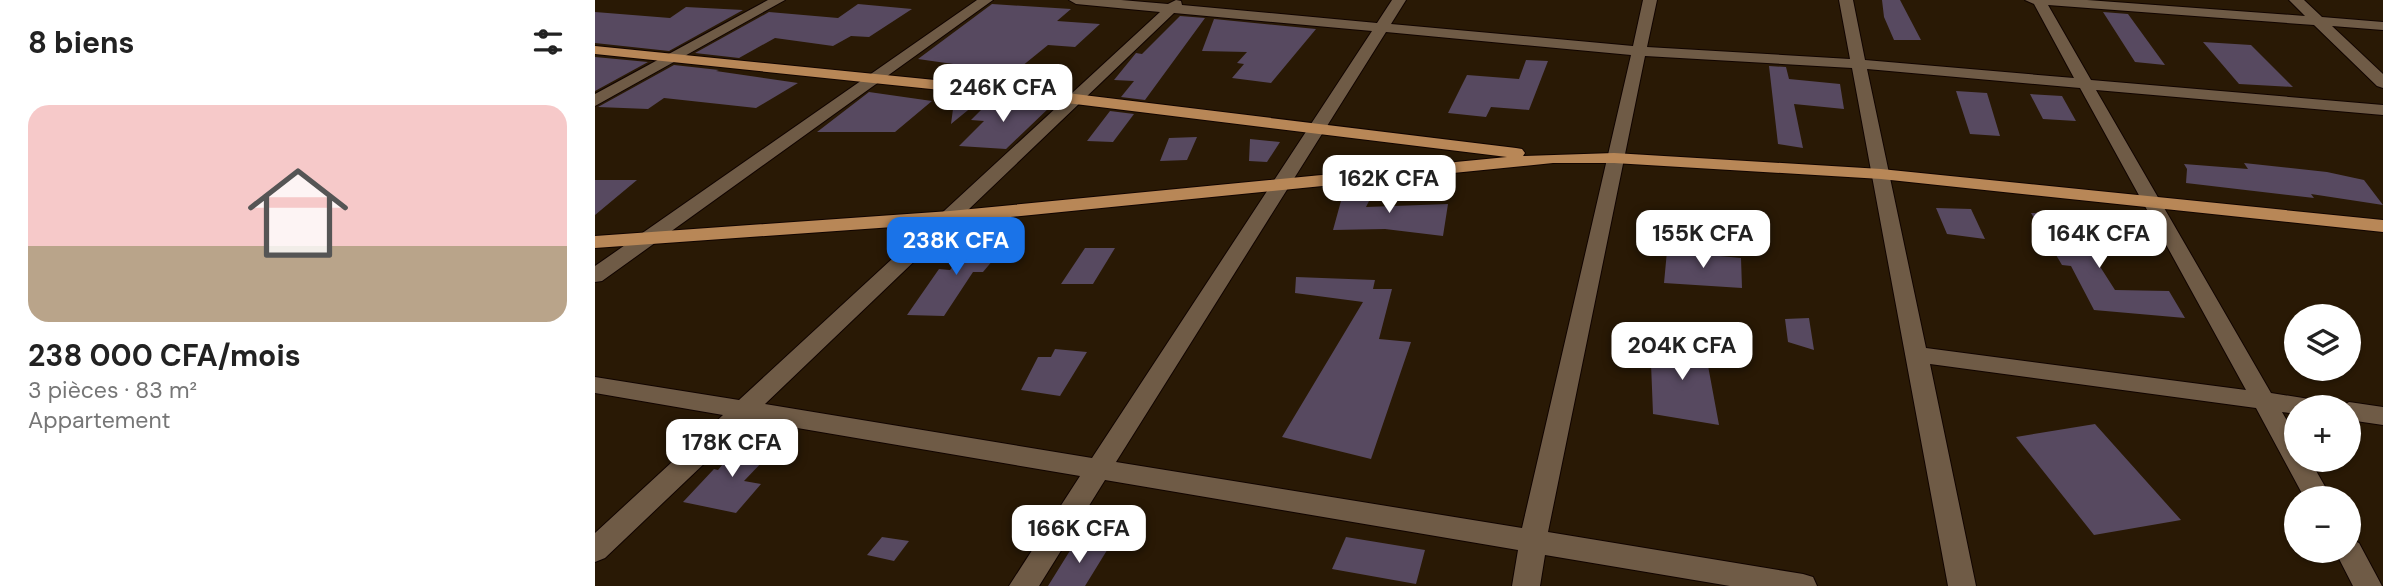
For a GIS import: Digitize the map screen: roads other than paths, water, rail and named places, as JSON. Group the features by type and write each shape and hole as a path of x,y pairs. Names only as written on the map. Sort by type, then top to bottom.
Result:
{"main road":[{"path":"595,50 1075,99 1553,158"},
{"path":"595,242 950,217 1553,158 1614,158 1881,174 2383,226"}],"street":[{"path":"595,101 778,0"},
{"path":"595,276 986,0"},
{"path":"1076,0 1175,5 1640,51 1859,64 2383,110"},
{"path":"1023,586 1399,0"},
{"path":"1526,586 1533,540 1650,0"},
{"path":"1846,0 1962,586"},
{"path":"2032,0 2383,26"},
{"path":"2038,0 2284,436"},
{"path":"2295,0 2383,83"},
{"path":"595,550 1175,5"},
{"path":"1917,355 2284,404"},
{"path":"595,385 1803,586"},
{"path":"2361,413 2383,416"},
{"path":"2356,563 2368,586"}]}
